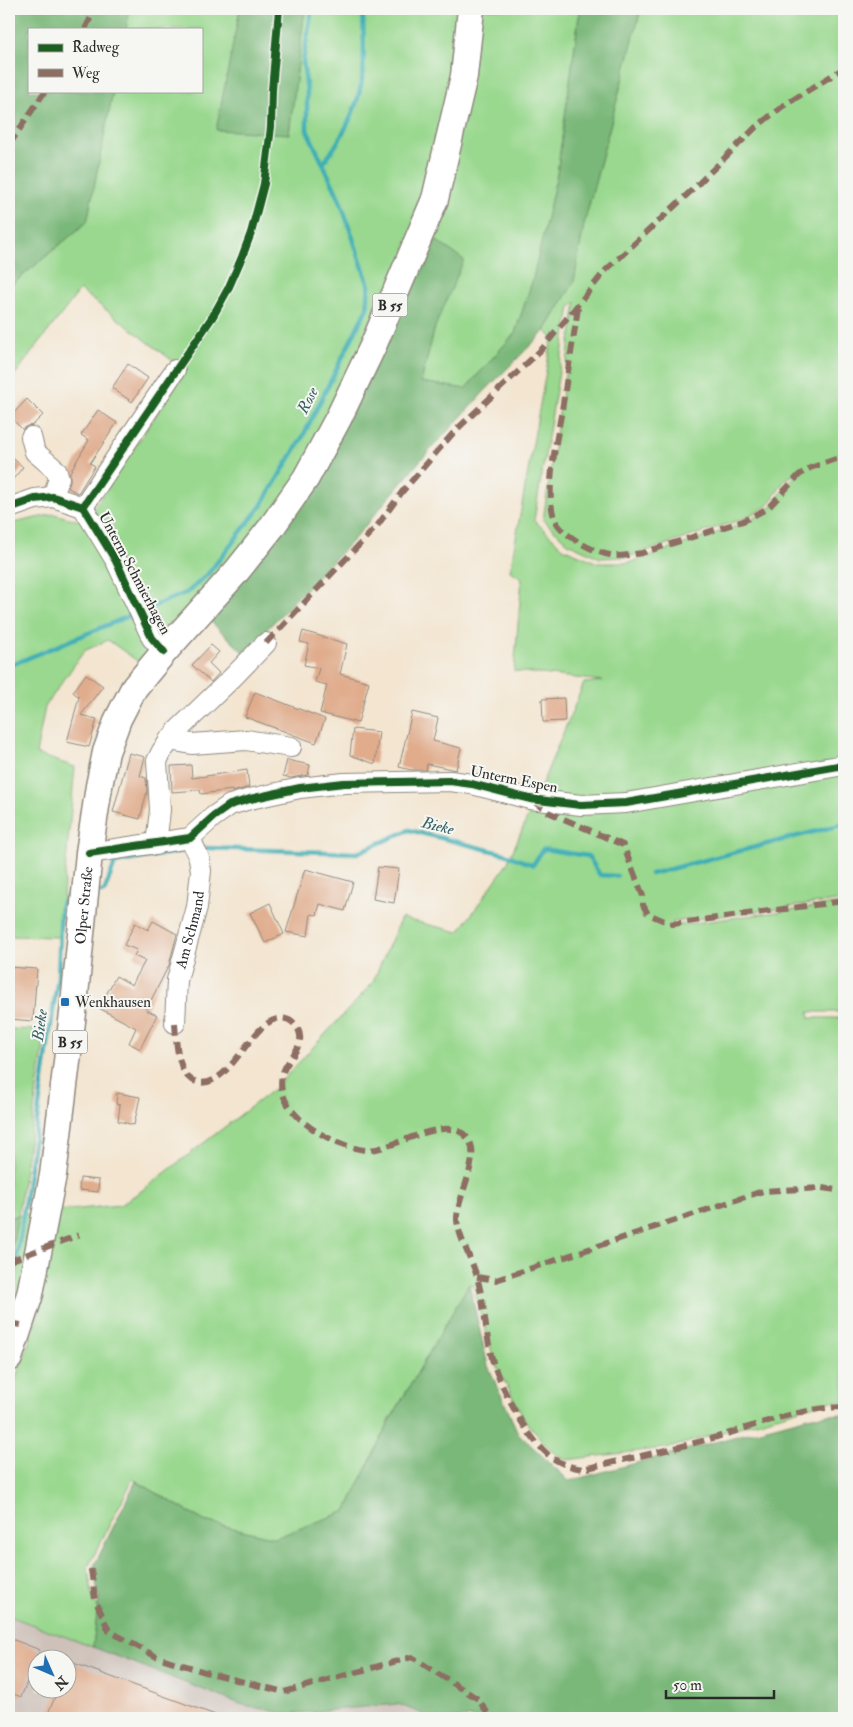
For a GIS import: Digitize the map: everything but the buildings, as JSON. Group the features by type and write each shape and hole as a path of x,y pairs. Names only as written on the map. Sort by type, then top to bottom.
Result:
{"main road":[{"name":"B 55","path":"164,652 236,572 276,521 315,460 339,417 373,346 435,199 464,76 471,9"},
{"name":"Olper Straße","path":"9,1358 30,1294 53,1175 74,1005 88,865 99,786 106,752 118,719 134,688 164,652"}],"street":[{"name":"Unterm Schmierhagen","path":"83,507 174,370"},
{"path":"31,437 35,452 56,470 59,478 54,497"},
{"name":"Unterm Schmierhagen","path":"9,508 35,499 54,497 83,507 127,581 152,638 164,652"},
{"path":"156,845 160,810 157,761 169,740 266,642"},
{"path":"169,740 192,744 246,740 291,747"},
{"name":"Unterm Espen","path":"190,838 213,817 230,805 300,788 344,783 450,781 472,784 530,800 581,805 626,803 844,764"},
{"path":"88,865 156,845 190,838"},
{"name":"Am Schmand","path":"174,1023 177,980 197,907 201,877 199,858 190,838"}],"shaded area":[{"path":"9,1616 241,1704 286,1714 398,1704 432,1718 9,1718"}],"green space":[{"path":"9,9 130,9 126,28 28,28 28,92 113,92 87,222 9,287"},
{"path":"130,9 240,9 217,129 289,133 305,9 580,9 557,174 533,279 515,333 465,389 421,382 435,327 357,402 158,676 108,640 84,651 45,707 36,754 75,767 59,937 9,936 9,524 54,514 84,522 186,371 80,290 9,382 9,287 87,222 113,92 202,92 202,28 126,28"},
{"path":"240,9 305,9 289,134 216,130"},
{"path":"580,9 641,9 584,224 574,282 545,331 484,392 419,462 355,538 244,653 207,618 315,479 430,236 464,260 435,327 421,382 465,389 515,333 533,279 557,174"},
{"path":"641,9 844,9 844,761 574,803 536,798 584,683 603,681 514,671 522,578 510,571 552,338 545,331 574,281 584,224","holes":["576,302 543,520 568,543 600,558 628,557 743,519 767,506 786,479 795,474 795,477 789,482 770,509 743,524 628,563 598,563 563,548 534,520 570,307"]},
{"path":"844,768 844,900 673,922 672,926 844,903 844,1012 809,1012 810,1018 844,1018 844,1402 833,1401 807,1407 672,1447 566,1460 550,1450 524,1419 495,1363 473,1285 469,1284 389,1422 346,1511 275,1538 204,1521 133,1479 88,1567 93,1600 98,1607 93,1647 9,1616 9,1396 43,1299 9,1317 9,1265 18,1216 9,1218 9,1029 46,1030 18,1215 120,1205 144,1189 274,1089 372,984 401,918 459,932 507,864 533,805"},
{"path":"18,1215 9,1265 9,1218"},
{"path":"469,1284 488,1366 518,1433 569,1481 812,1416 844,1414 844,1718 432,1718 398,1704 286,1714 240,1704 93,1647 99,1597 93,1568 136,1481 204,1521 275,1538 346,1511 389,1422"}],"waterway":[{"name":"Rose","path":"144,610 188,592 208,574 261,506 302,438 367,308 369,286 340,200 307,130 307,91 303,61 312,9"},
{"path":"323,164 344,132 358,96 364,64 363,9"},
{"name":"Rose","path":"9,666 134,614"},
{"name":"Bieke","path":"651,874 844,824"},
{"name":"Bieke","path":"206,848 357,853 409,830 505,854 533,865 543,849 588,856 600,875 617,876"},
{"name":"Bieke","path":"93,892 104,892 115,863 182,851"},
{"name":"Bieke","path":"9,1296 13,1283 58,977 61,905 71,891 77,891"}],"marked path":[{"path":"86,28 95,9"},
{"path":"266,643 377,526 402,492 455,431 542,349 605,271 756,127 783,106 844,68"},
{"path":"9,145 44,92"},
{"path":"578,308 555,450 551,495 555,520 565,532 581,544 608,555 629,555 642,553 743,521 768,508 799,475 810,468 844,456"},
{"path":"533,801 548,812 623,845 643,896 643,905 648,914 672,924 844,901"},
{"path":"175,1023 176,1042 183,1070 194,1081 208,1082 220,1076 265,1025 276,1019 292,1022 298,1029 300,1041 282,1075 281,1086 284,1097 289,1107 306,1124 339,1143 368,1150 436,1130 449,1129 460,1132 469,1140 472,1148 472,1157 457,1219 460,1233 480,1287 493,1362 502,1386 516,1413 533,1439 551,1457 566,1465 583,1469 717,1437 796,1413 844,1407"},
{"path":"477,1277 496,1280 763,1191 822,1188 844,1191"},
{"path":"9,1261 79,1235"},
{"path":"9,1323 21,1325"},
{"path":"91,1569 95,1599 109,1631 155,1656 205,1672 284,1692 412,1657 478,1699 491,1718"}],"cycle path":[{"path":"83,507 213,316 228,289 242,257 251,233 264,184 271,127 272,90 279,9"},
{"path":"9,508 35,499 53,497 83,507 116,561 152,638 164,652"},
{"path":"89,853 190,838 213,817 230,805 300,788 344,783 450,781 472,784 530,799 581,805 626,803 844,765"}],"place":[{"name":"Wenkhausen","path":"65,1002"}]}
